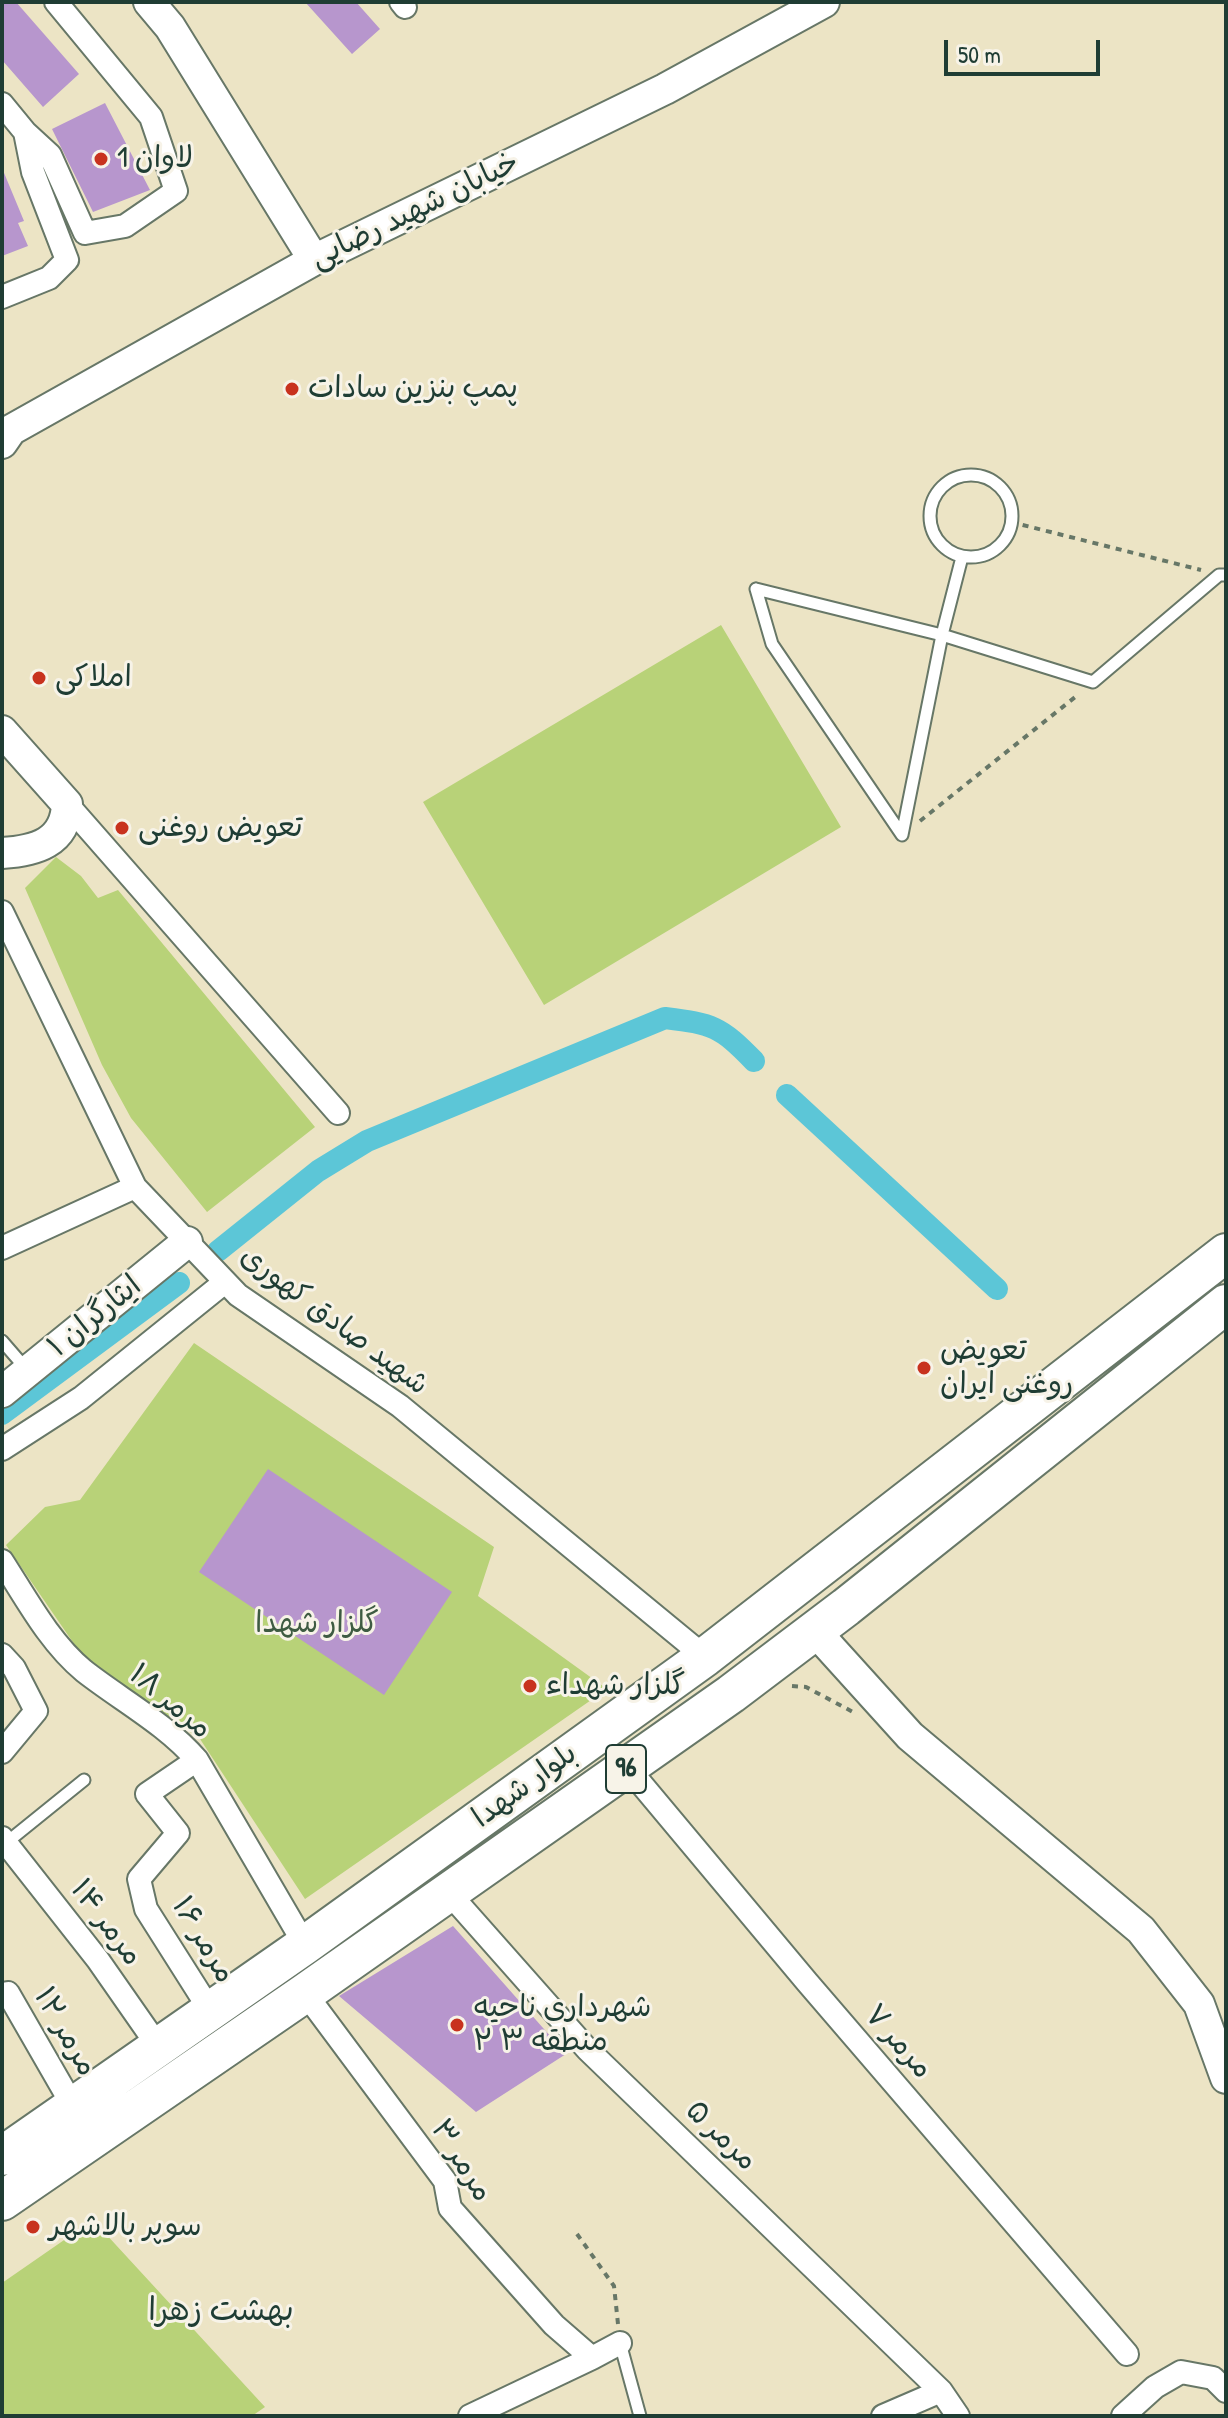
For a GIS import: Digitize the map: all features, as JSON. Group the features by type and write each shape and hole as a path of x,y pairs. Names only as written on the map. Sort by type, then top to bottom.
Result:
{"highway":[{"name":"بلوار شهدا","path":"2,2156 305,1945 705,1657 1226,1253"},
{"name":"بلوار شهدا","path":"2,2201 628,1768 815,1631 1226,1304"}],"street":[{"path":"2,104 25,132 50,155 85,233 125,226 176,191 151,117 56,2"},
{"path":"149,2 170,27 314,260"},
{"name":"خیابان شهید رضایی","path":"5,434 314,260 665,89 824,2"},
{"path":"2,297 49,278 67,260 33,172 25,132"},
{"path":"2,731 338,1113"},
{"path":"2,853 29,850 49,843 62,829 67,804"},
{"name":"شهید صادق کهوری","path":"2,912 135,1187 238,1295 400,1406 705,1657"},
{"path":"2,1248 135,1187"},
{"name":"ایثارگران ۱","path":"2,1392 187,1242"},
{"path":"2,1449 81,1398 225,1282"},
{"name":"مرمر ۱۸","path":"2,1561 46,1629 81,1668 183,1743 197,1760 305,1945"},
{"path":"815,1631 910,1736 1141,1930 1199,2004 1226,2078"},
{"path":"2,1655 14,1668 36,1711 2,1752"},
{"name":"مرمر ۱۶","path":"197,1760 147,1794 178,1833 139,1879 146,1909 210,2010"},
{"name":"مرمر ۷","path":"628,1768 817,1994 1127,2354"},
{"name":"مرمر ۱۴","path":"4,1840 98,1960 158,2046"},
{"name":"مرمر ۵","path":"448,1892 587,2049 941,2391 958,2416"},
{"name":"مرمر ۱۲","path":"2,1994 8,1993 73,2106"},
{"name":"مرمر ۳","path":"305,1993 445,2181 450,2208 554,2325 592,2358"},
{"path":"475,2415 620,2343"},
{"path":"1123,2416 1155,2387 1181,2372 1213,2378 1226,2391"},
{"path":"883,2416 941,2391"}],"lane":[{"path":"973,475 987,478 998,486 1011,509 1011,522 1008,535 1000,546 988,554 962,557 939,542 930,517 938,492 948,482 973,475"},
{"path":"902,835 942,635 962,557"},
{"path":"902,835 772,644 756,589 942,635 1093,682 1223,575"},
{"path":"2,1341 28,1371"},
{"path":"4,1840 84,1780"},
{"path":"620,2343 640,2416"}],"path":[{"path":"1011,522 1223,575"},
{"path":"902,835 1093,682"},
{"path":"781,1685 806,1687 858,1714"},
{"path":"577,2234 614,2286 620,2343"}],"green space":[{"path":"721,625 841,827 544,1005 423,802"},
{"path":"56,857 81,876 98,898 118,890 315,1127 207,1212 131,1118 102,1065 25,888"},
{"name":"گلزار شهدا","path":"194,1343 494,1547 478,1596 607,1689 305,1899 200,1739 81,1654 6,1545 45,1507 80,1500"},
{"path":"93,2220 265,2407 252,2416 2,2416 2,2283"}],"building":[{"path":"2,2 16,2 79,74 43,107 2,60"},
{"path":"305,2 356,2 380,29 352,54"},
{"name":"لاوان 1","path":"105,103 150,190 93,212 52,129"},
{"path":"2,168 24,221 18,223 28,246 2,256"},
{"path":"268,1469 452,1592 384,1695 199,1572"},
{"name":"شهرداری ناحیه ۲ منطقه ۳","path":"453,1926 566,2054 476,2112 339,1996"}],"waterway":[{"path":"218,1251 318,1171 367,1141 665,1018 715,1029 754,1061"},
{"path":"787,1095 997,1289"},
{"path":"2,1414 179,1283"}],"place":[{"name":"لاوان 1","path":"101,159"},
{"name":"پمپ بنزین سادات","path":"292,389"},
{"name":"املاکی","path":"39,678"},
{"name":"تعویض روغنی","path":"122,828"},
{"name":"تعویض روغنی ایران","path":"924,1368"},
{"name":"گلزار شهداء","path":"530,1686"},
{"name":"شهرداری ناحیه ۲ منطقه ۳","path":"457,2025"},
{"name":"سوپر بالاشهر","path":"33,2227"}],"district":[{"name":"بهشت زهرا","path":"221,2311"}]}
